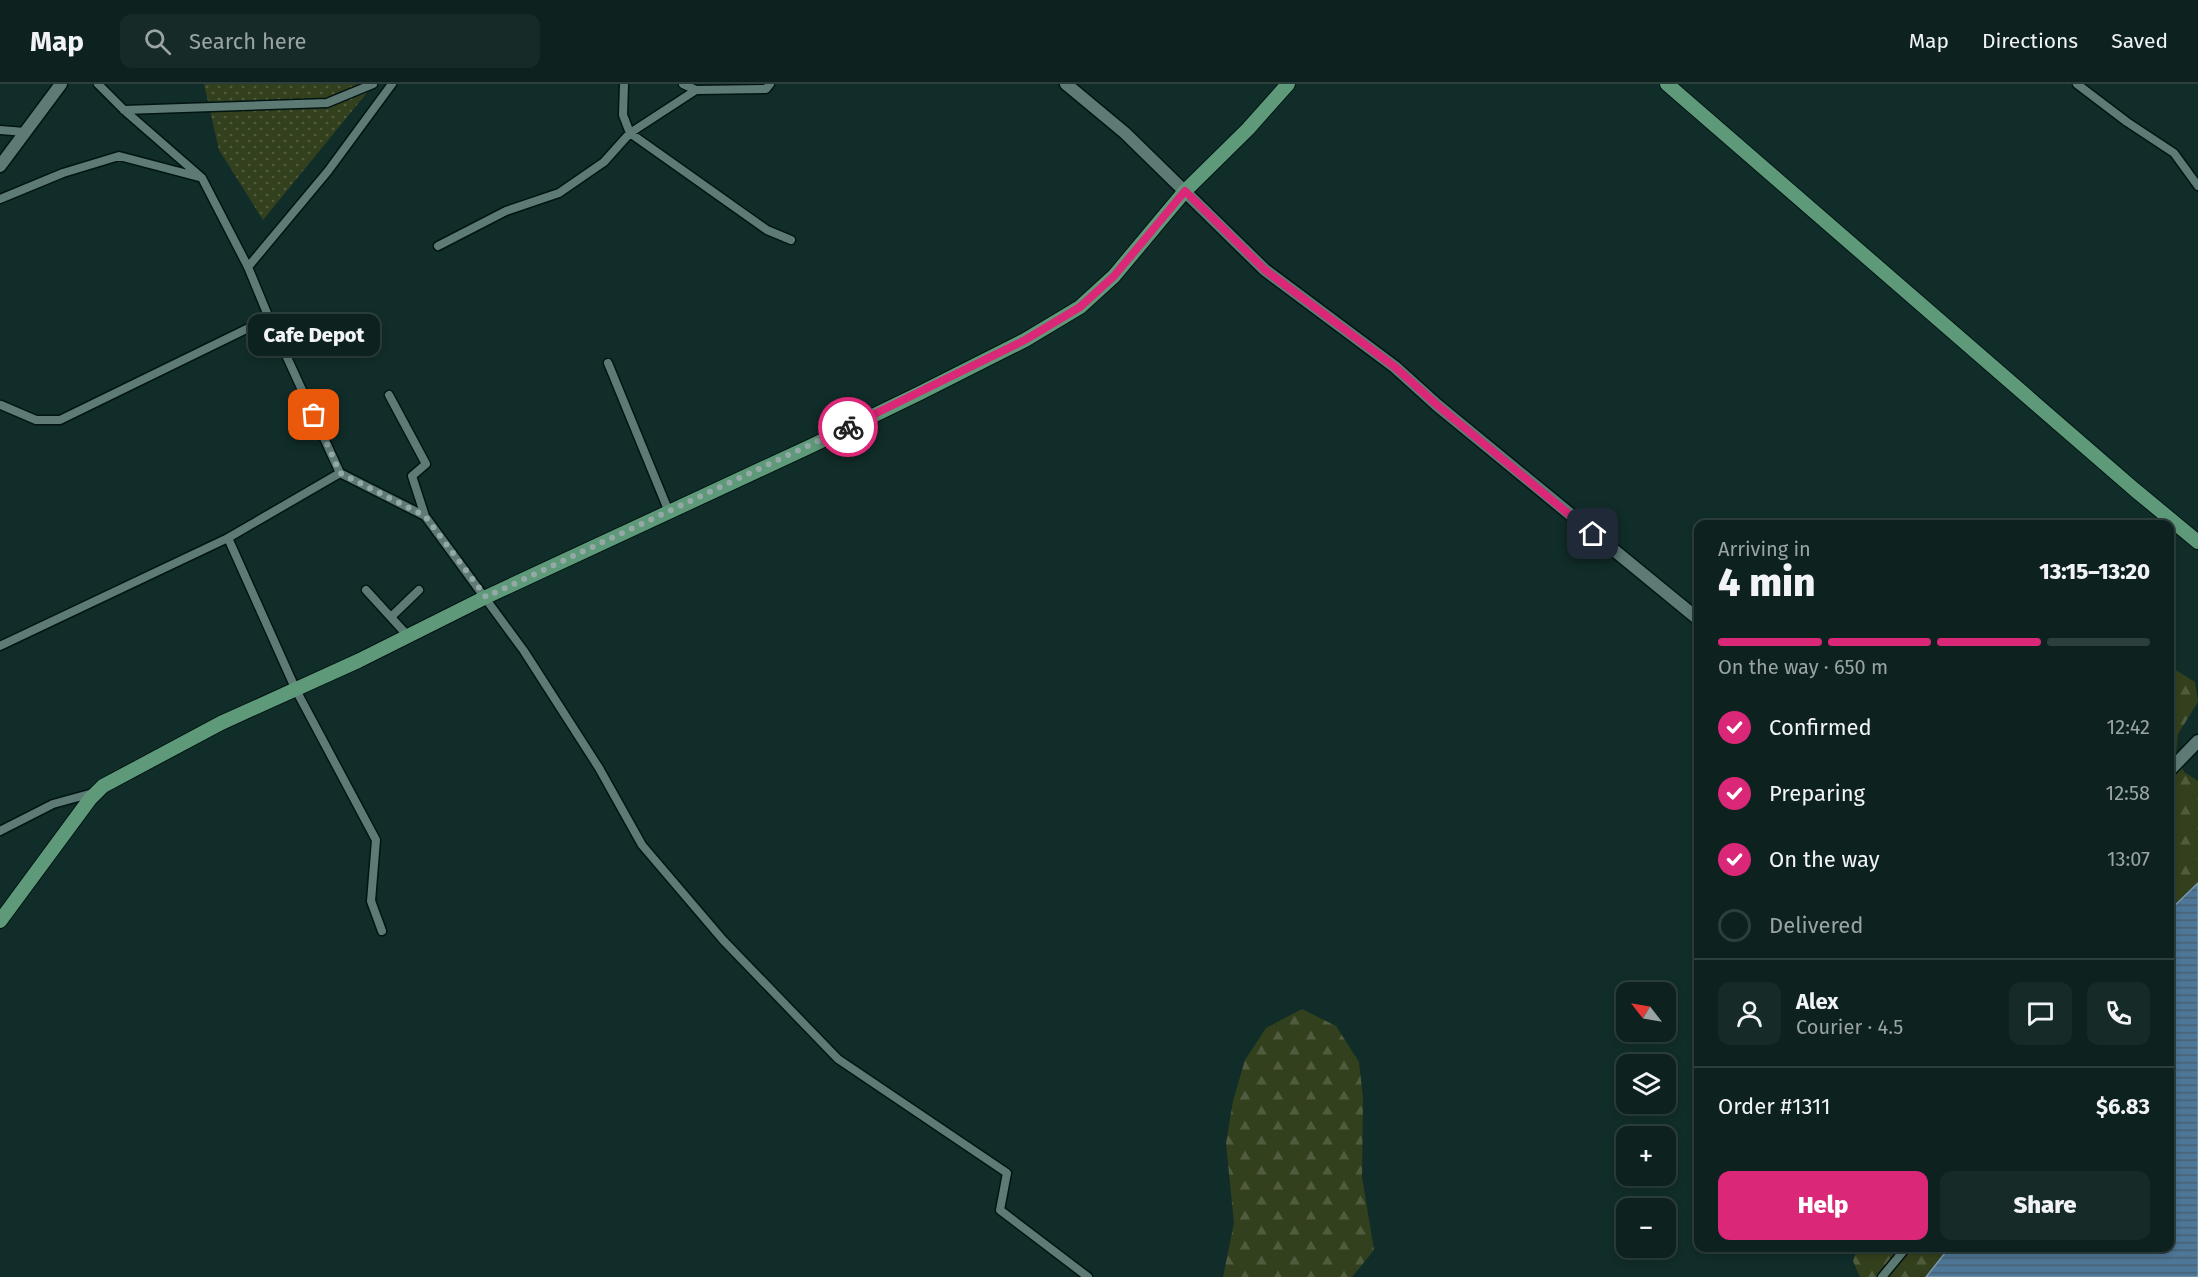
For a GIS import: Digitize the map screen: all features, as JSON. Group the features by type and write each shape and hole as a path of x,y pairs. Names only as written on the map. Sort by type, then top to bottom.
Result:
{"main road":[{"path":"1667,84 2171,520"},
{"path":"0,921 96,792 103,786 221,723 296,690 486,597 920,393 1025,340 1080,307 1114,276 1185,191 1248,129 1285,85"},
{"path":"2174,522 2198,542"}],"street":[{"path":"0,166 61,84"},
{"path":"98,84 124,110 202,178 248,267 340,473 425,516"},
{"path":"124,110 327,104 373,84"},
{"path":"248,267 327,171 392,84"},
{"path":"624,84 623,115 630,133 767,230 791,240"},
{"path":"683,84 696,90 766,88 770,84"},
{"path":"1065,84 1125,133 1265,270 1395,367 1437,405 1694,617"},
{"path":"2077,84 2127,122 2174,153 2198,186"},
{"path":"438,246 506,211 560,193 604,162 630,133 696,90"},
{"path":"0,130 25,132"},
{"path":"0,199 63,173 119,156 202,178"},
{"path":"1,405 36,420 60,420 269,318"},
{"path":"608,363 669,512"},
{"path":"389,395 426,465 412,476 425,516 524,651 599,768 642,845 723,940 838,1059 1007,1173 1000,1209 1088,1277"},
{"path":"0,646 228,538 340,473"},
{"path":"228,538 296,690 376,840 371,901 382,931"},
{"path":"366,590 408,636"},
{"path":"392,616 418,590"},
{"path":"2174,766 2198,741"},
{"path":"0,831 53,804 96,792"},
{"path":"1882,1277 1903,1252"}],"green space":[{"path":"204,84 374,84 263,220 219,150"},
{"path":"2174,669 2195,682 2198,702 2178,734 2176,754 2184,772 2198,781 2198,883 2174,906"},
{"path":"1302,1009 1336,1026 1359,1062 1363,1098 1362,1177 1374,1250 1352,1277 1223,1277 1234,1223 1226,1143 1233,1101 1245,1060 1266,1028"},
{"path":"1856,1252 1946,1252 1926,1277 1860,1277 1853,1261"}],"water":[{"path":"2198,883 2198,1277 1926,1277 1946,1252 2174,1252 2174,906"}],"way so far":[{"path":"314,415 340,473 425,516 486,597 812,446 848,427"}],"place":[{"name":"Cafe Depot","path":"314,415"}],"route":[{"path":"848,427 1025,340 1080,307 1114,276 1185,191 1265,270 1395,367 1437,405 1593,534"}]}
